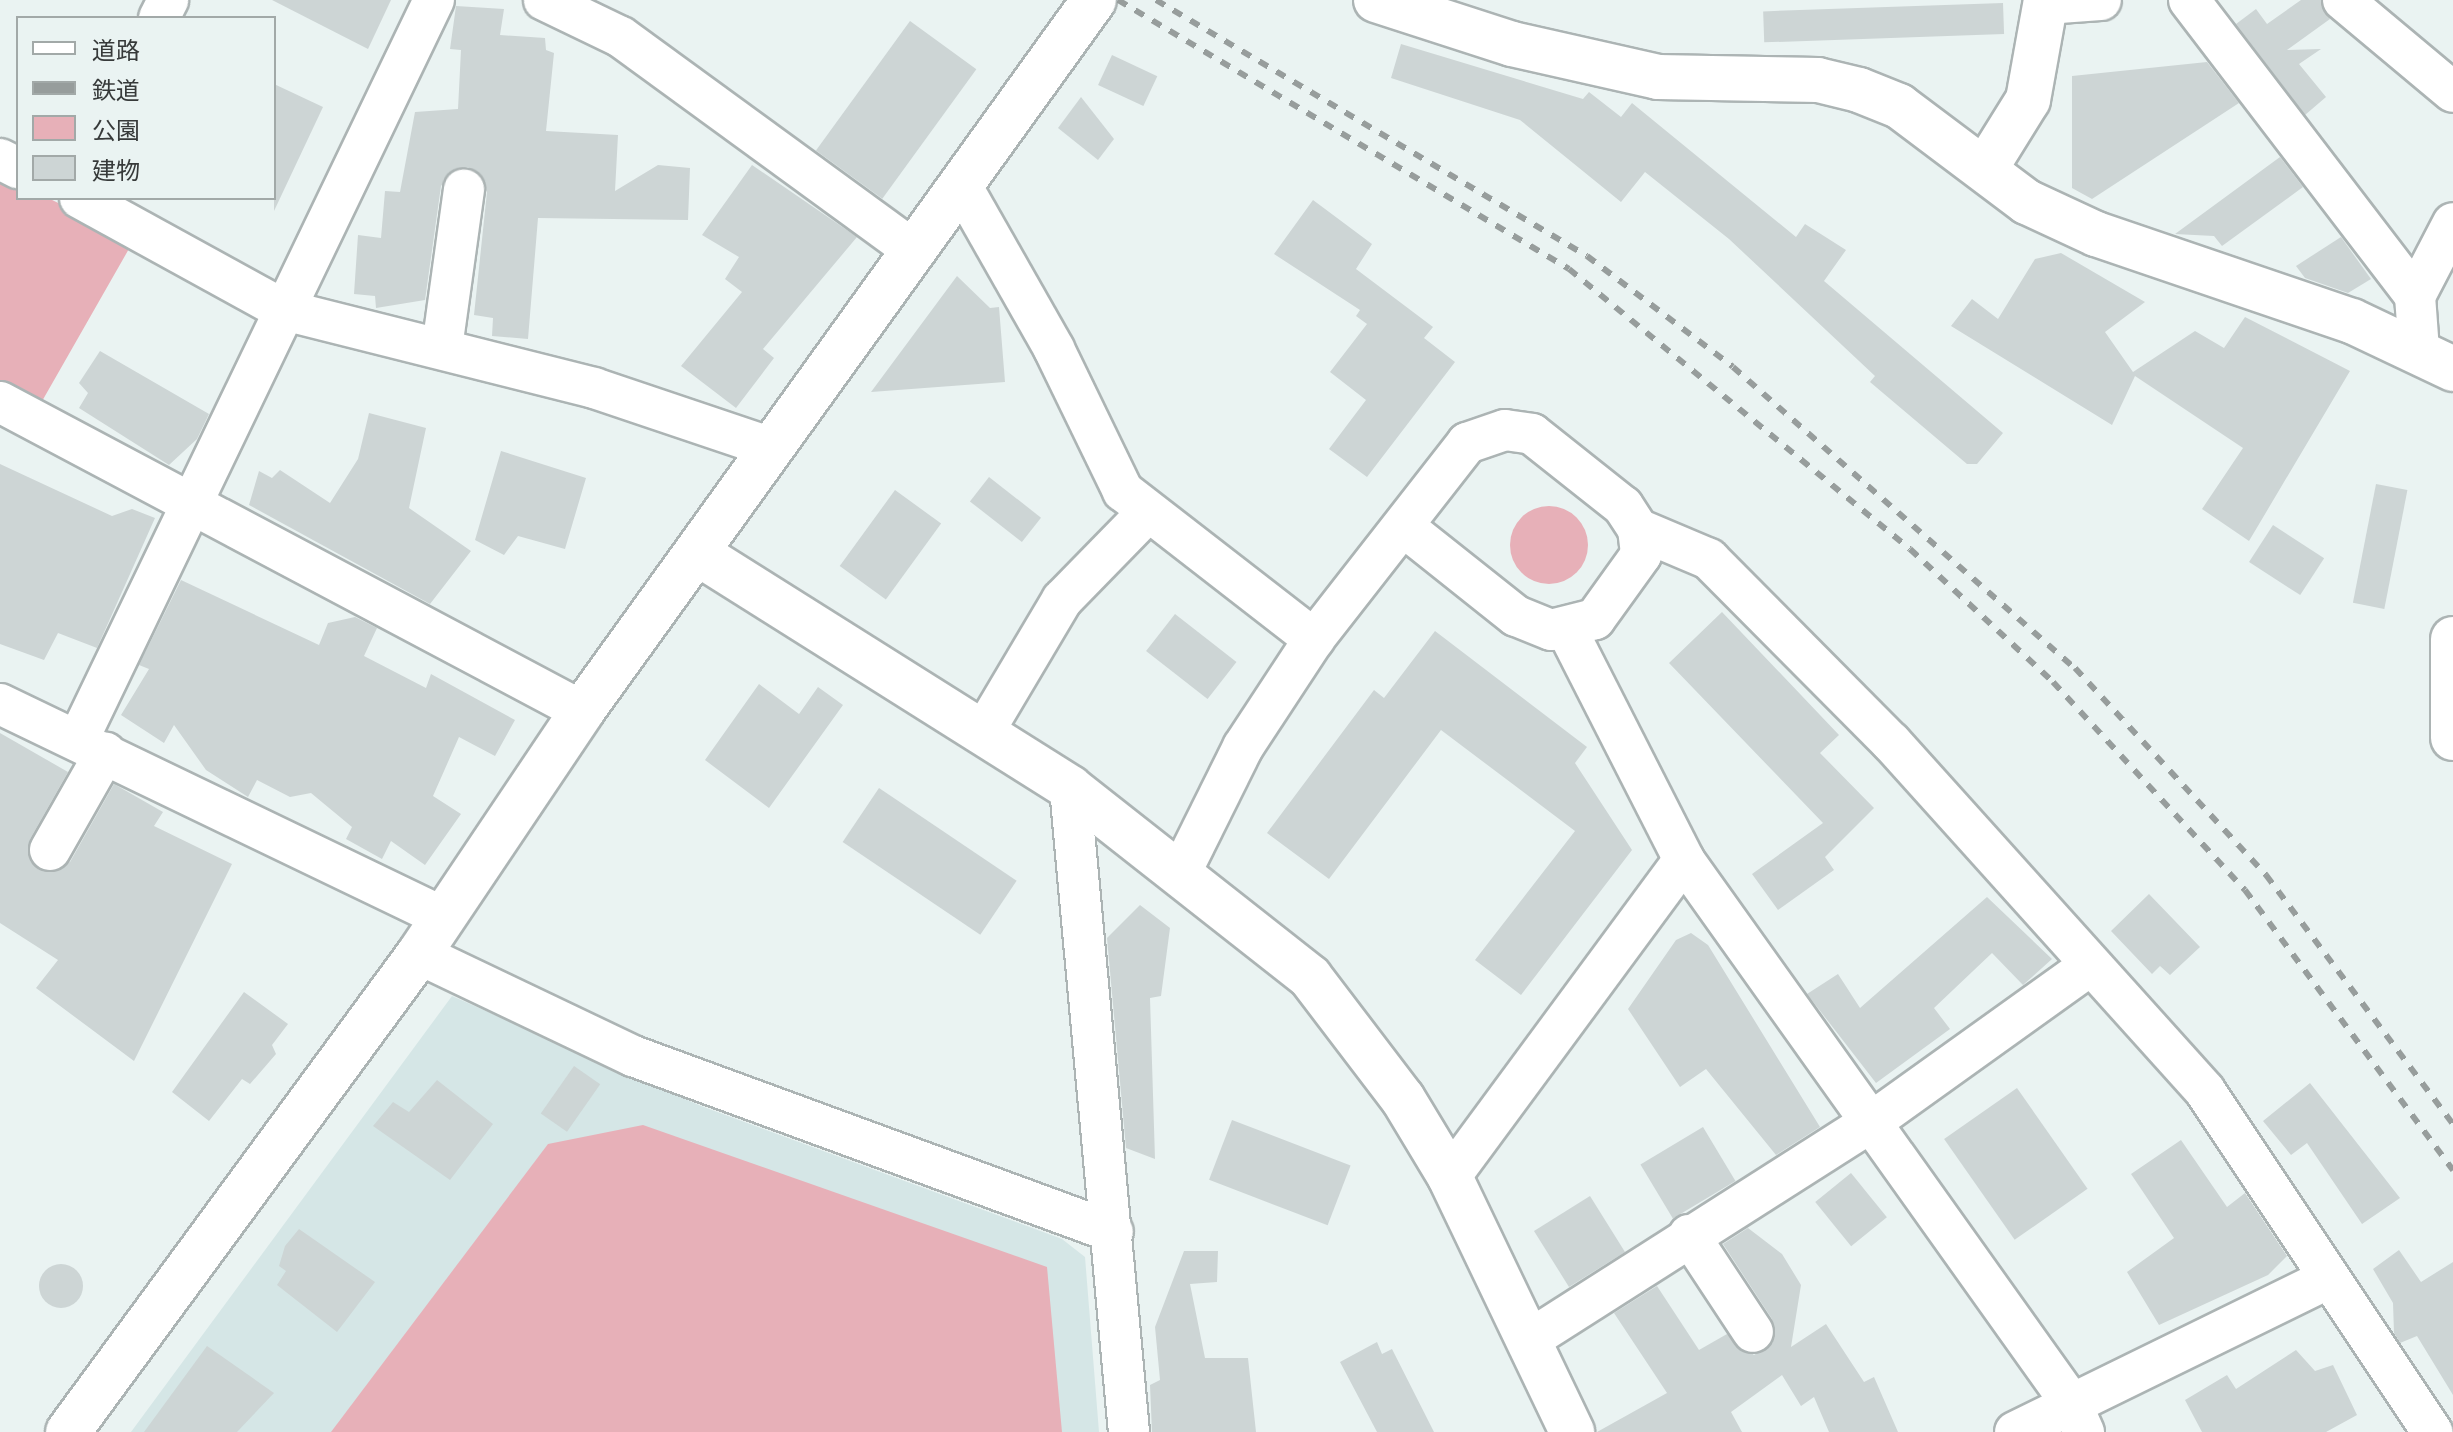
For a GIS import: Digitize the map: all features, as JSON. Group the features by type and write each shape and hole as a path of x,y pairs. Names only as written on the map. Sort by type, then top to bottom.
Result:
{"street":[{"path":"50,850 194,503 434,0"},
{"path":"544,0 621,37 915,251"},
{"path":"68,1432 419,954 582,711 699,554 1094,0"},
{"path":"1376,0 1512,44 1658,77 1818,80 1859,90 1899,106 2027,202 2096,234 2436,360"},
{"path":"1985,169 2028,100 2046,2 2101,0"},
{"path":"2189,0 2415,296 2436,360"},
{"path":"2343,0 2453,92"},
{"path":"961,185 1054,349 1123,491 1314,639"},
{"path":"442,348 464,190"},
{"path":"84,200 284,310 594,388 772,448"},
{"path":"2415,296 2453,223"},
{"path":"0,402 582,711"},
{"path":"1181,872 1243,747 1314,639 1467,443 1517,429 1623,506 1638,529 1709,559 1891,742 2089,966 2205,1091 2432,1432"},
{"path":"983,733 1062,600 1148,512"},
{"path":"1403,526 1516,616 1568,632 1595,619 1637,568 1638,529"},
{"path":"699,554 1070,788 1181,872 1310,977 1403,1099 1450,1177 1572,1432"},
{"path":"1568,632 1684,860 2077,1418"},
{"path":"2453,639 2453,738"},
{"path":"0,704 444,918"},
{"path":"1070,788 1129,1432"},
{"path":"1450,1177 1684,860"},
{"path":"419,954 633,1056 1113,1232"},
{"path":"1529,1340 1689,1235 1870,1123 2089,966"},
{"path":"1689,1235 1753,1332"},
{"path":"2015,1432 2077,1418 2329,1278"}],"shaded area":[{"path":"452,996 701,1106 1062,1239 1085,1257 1099,1432 131,1432"}],"green space":[{"path":"0,175 16,182 16,200 52,200 134,240 41,403 0,381"},
{"path":"1549,506 1564,509 1576,518 1585,530 1588,545 1585,560 1576,572 1564,581 1549,584 1534,581 1522,572 1513,560 1510,545 1513,530 1522,518 1534,509"},
{"path":"643,1125 1047,1267 1062,1432 331,1432 548,1144"}],"building":[{"path":"272,0 391,0 368,49"},
{"path":"2301,0 2321,0 2330,19 2287,50 2321,49 2299,64 2326,97 2305,115 2236,24 2256,9 2267,24"},
{"path":"2003,3 2004,34 1764,42 1763,11"},
{"path":"456,6 504,9 500,35 545,38 546,50 554,53 546,131 618,135 615,191 658,165 690,168 688,220 538,218 528,339 492,336 493,318 474,315 487,192 468,167 455,169 441,186 425,300 376,308 375,296 354,294 358,235 381,238 385,191 400,192 415,112 458,109 461,50 450,49"},
{"path":"910,21 976,69 882,199 816,150"},
{"path":"1401,44 1583,99 1589,92 1621,117 1632,103 1796,237 1805,224 1846,250 1824,281 2003,433 1977,464 1967,464 1870,382 1875,376 1729,239 1645,172 1621,202 1520,120 1391,78"},
{"path":"1112,55 1157,76 1143,106 1098,85"},
{"path":"2207,62 2239,103 2092,199 2072,188 2072,76"},
{"path":"276,85 323,107 274,211 276,200"},
{"path":"1081,97 1114,139 1098,160 1058,128"},
{"path":"2280,157 2303,187 2222,246 2214,236 2175,234"},
{"path":"752,165 857,237 763,349 774,358 736,408 681,366 742,292 725,279 739,257 702,235"},
{"path":"1313,200 1372,244 1356,269 1433,327 1424,338 1455,362 1367,477 1329,449 1366,400 1330,372 1367,324 1356,316 1360,310 1274,254"},
{"path":"2341,237 2371,279 2348,293 2305,278 2296,266"},
{"path":"2061,253 2145,302 2105,332 2133,372 2195,331 2224,348 2245,317 2350,371 2249,541 2202,509 2243,448 2135,376 2112,425 1951,326 1972,299 1998,319 2035,259"},
{"path":"957,276 990,308 999,307 1005,382 871,392"},
{"path":"100,351 209,414 197,439 169,465 79,408 88,393 79,383"},
{"path":"369,413 426,428 409,508 471,551 430,604 249,505 259,471 272,478 280,470 330,503 358,459"},
{"path":"501,451 586,478 565,549 518,536 504,555 475,540"},
{"path":"0,464 112,516 132,509 155,518 97,648 58,633 44,660 0,644"},
{"path":"989,477 1041,518 1022,542 970,501"},
{"path":"2376,484 2407,490 2384,609 2353,603"},
{"path":"895,490 941,524 886,600 840,566"},
{"path":"2273,525 2324,558 2300,595 2249,562"},
{"path":"181,580 319,645 328,623 355,617 377,628 364,656 426,688 431,674 515,720 495,756 459,737 433,796 461,814 425,865 391,841 382,859 346,839 352,827 311,793 290,797 257,780 248,797 206,770 174,725 164,743 121,715 149,669 139,665"},
{"path":"1722,612 1839,735 1820,753 1874,808 1825,857 1834,870 1778,910 1752,874 1823,823 1669,663"},
{"path":"1175,614 1236,662 1208,699 1146,651"},
{"path":"1435,631 1587,747 1575,763 1632,850 1521,995 1475,960 1575,831 1441,730 1329,879 1267,833 1374,690 1384,698"},
{"path":"759,684 799,714 818,687 843,705 769,808 705,760"},
{"path":"0,733 68,772 30,839 30,861 39,870 70,862 114,784 163,812 154,826 232,864 134,1061 36,988 58,960 0,923"},
{"path":"879,788 1017,881 980,935 843,842"},
{"path":"2149,894 2200,947 2170,975 2160,966 2152,974 2111,931"},
{"path":"1987,897 2052,959 2023,985 1992,953 1934,1008 1950,1029 1876,1083 1807,994 1838,974 1860,1008"},
{"path":"1140,905 1170,928 1161,996 1150,998 1155,1159 1126,1148 1107,938"},
{"path":"1691,933 1708,945 1820,1127 1776,1155 1706,1069 1680,1087 1628,1009 1676,940"},
{"path":"244,992 288,1024 272,1045 276,1054 250,1084 242,1079 209,1121 172,1092"},
{"path":"574,1066 600,1084 567,1132 541,1114"},
{"path":"437,1080 493,1124 450,1180 373,1126 393,1102 409,1112"},
{"path":"2310,1083 2400,1198 2362,1224 2307,1143 2291,1155 2263,1121"},
{"path":"2017,1088 2088,1189 2015,1240 1944,1139"},
{"path":"1232,1120 1351,1166 1328,1225 1209,1180"},
{"path":"1703,1127 1735,1181 1673,1219 1640,1165"},
{"path":"2181,1140 2227,1207 2245,1193 2287,1256 2268,1275 2159,1325 2127,1272 2174,1238 2131,1174"},
{"path":"1851,1173 1887,1217 1851,1246 1815,1202"},
{"path":"1590,1196 1625,1252 1569,1287 1534,1231"},
{"path":"1748,1228 1782,1254 1801,1285 1791,1347 1826,1324 1864,1382 1874,1377 1898,1432 1829,1432 1814,1397 1801,1406 1782,1375 1731,1412 1742,1432 1597,1432 1667,1393 1614,1313 1657,1286 1699,1350 1727,1334 1754,1355 1773,1343 1772,1319 1723,1244"},
{"path":"299,1229 375,1282 337,1332 277,1285 286,1271 279,1266 285,1246"},
{"path":"2399,1250 2421,1282 2453,1262 2453,1395 2417,1336 2400,1343 2394,1333 2393,1303 2373,1269"},
{"path":"1184,1251 1218,1251 1217,1282 1190,1284 1205,1358 1248,1358 1256,1432 1152,1432 1150,1385 1160,1380 1155,1327"},
{"path":"61,1264 76,1271 83,1286 76,1301 61,1308 46,1301 39,1286 46,1271"},
{"path":"1377,1342 1382,1354 1392,1349 1434,1432 1377,1432 1340,1362"},
{"path":"207,1346 274,1393 237,1432 144,1432"},
{"path":"2296,1350 2315,1371 2333,1365 2357,1415 2326,1432 2202,1432 2185,1400 2227,1375 2236,1389"}],"railway":[{"path":"1118,0 1569,269 1910,549 2053,682 2245,890 2453,1170"},
{"path":"1156,0 1587,256 1733,367 2075,668 2266,875 2453,1124"}]}
